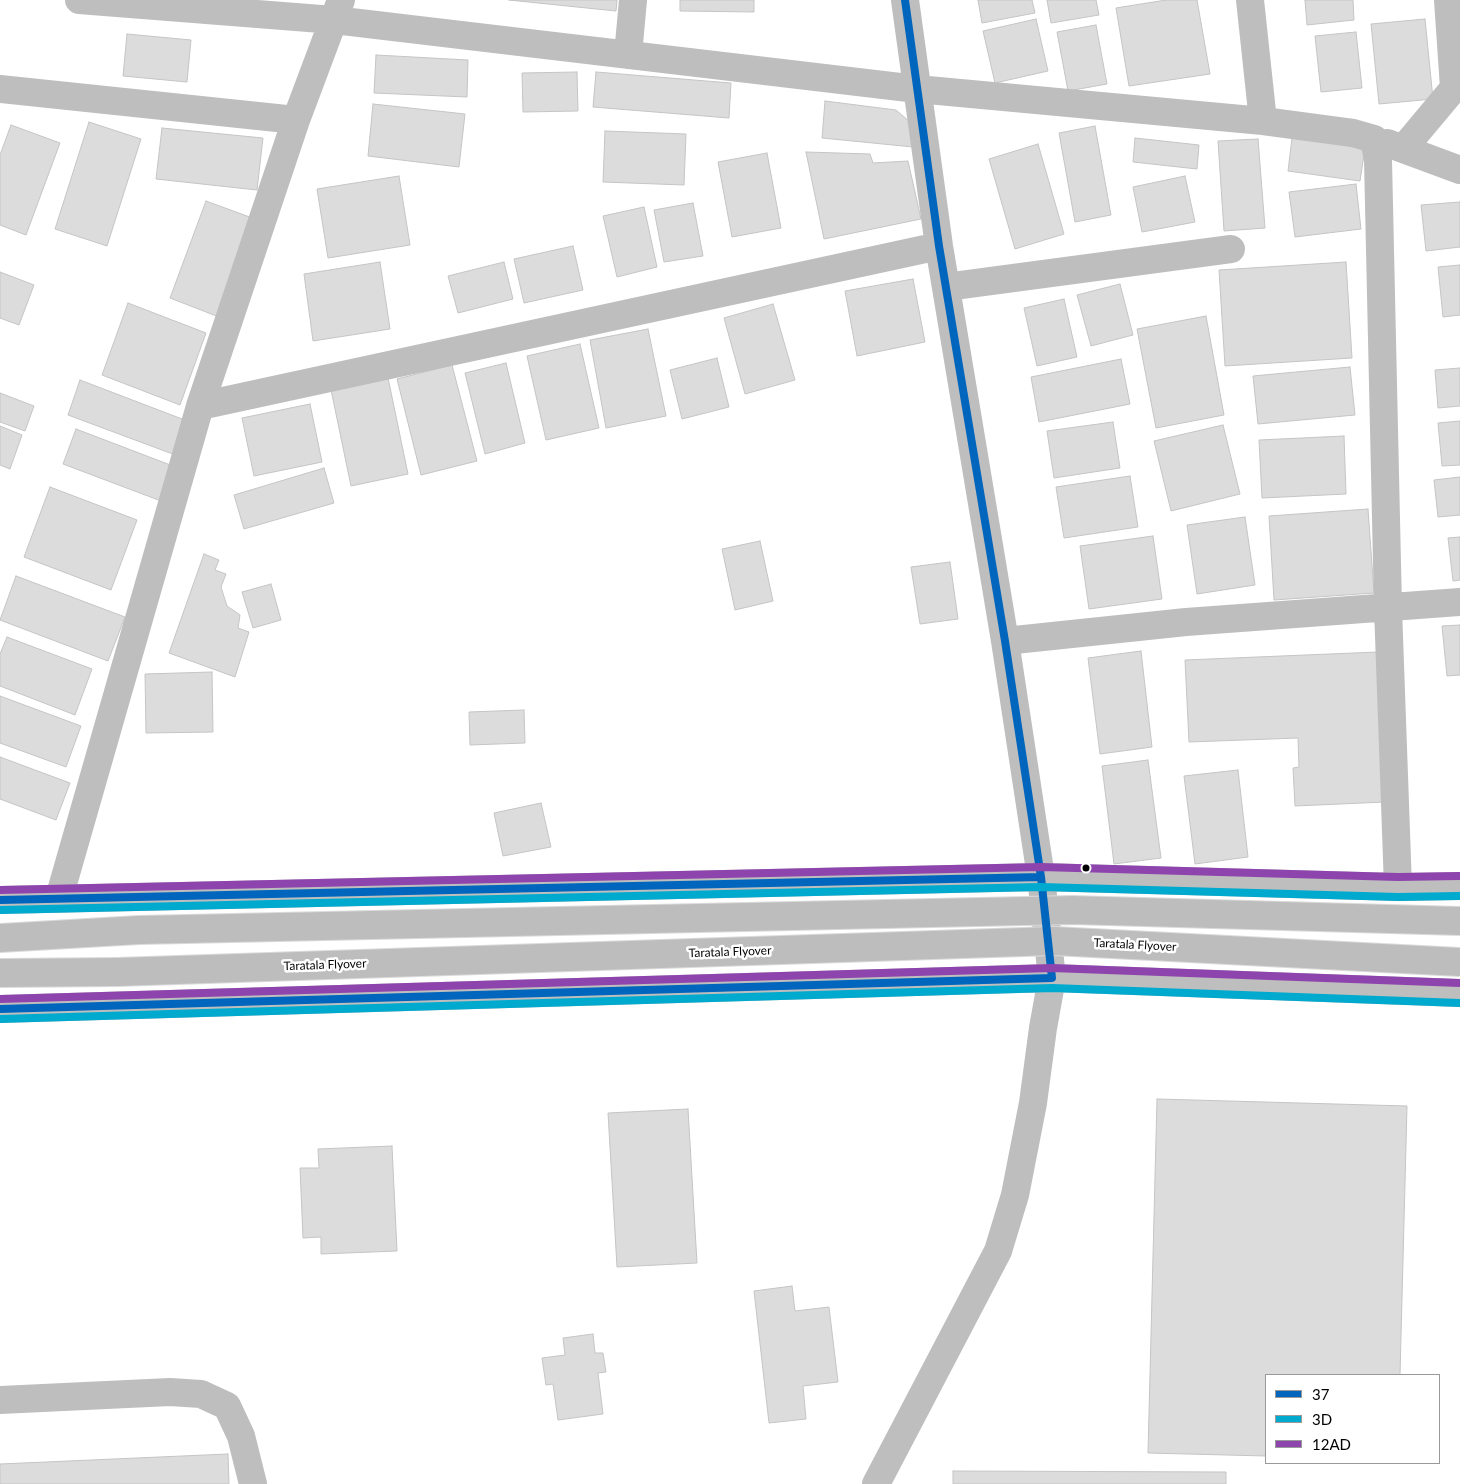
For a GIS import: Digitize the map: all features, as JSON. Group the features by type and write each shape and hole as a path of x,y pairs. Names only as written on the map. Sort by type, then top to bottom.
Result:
{"highway":[{"path":"0,938 139,930 1072,910 1460,921"},
{"name":"Taratala Flyover","path":"0,973 117,972 1054,941 1460,962"}],"street":[{"path":"79,0 337,10 628,55 917,89 1263,121 1353,132 1460,170"},
{"path":"628,55 633,0"},
{"path":"876,1484 998,1250 1016,1195 1033,1103 1052,978 1041,877 939,246 905,0"},
{"path":"1250,0 1263,121"},
{"path":"1403,149 1454,88 1448,0"},
{"path":"59,898 200,406 296,120 337,10"},
{"path":"0,89 296,120"},
{"path":"1374,139 1378,160 1388,608 1398,887"},
{"path":"200,406 939,246"},
{"path":"946,287 1230,249"},
{"path":"1004,642 1186,622 1460,602"},
{"path":"0,900 1041,877 1398,887 1460,886"},
{"path":"0,1009 1052,978 1460,993"},
{"path":"0,1400 170,1392 201,1394 227,1406 241,1436 253,1484"}],"building":[{"path":"509,0 617,0 616,11"},
{"path":"680,0 754,0 754,12 680,11"},
{"path":"978,0 1032,0 1035,13 982,23"},
{"path":"1047,0 1096,0 1099,15 1051,23"},
{"path":"1166,0 1197,0 1210,74 1129,86 1116,8"},
{"path":"1305,0 1353,0 1354,20 1307,25"},
{"path":"1036,19 1048,71 995,83 983,31"},
{"path":"1425,19 1433,99 1379,104 1371,24"},
{"path":"1096,25 1107,84 1068,91 1057,32"},
{"path":"1356,32 1362,88 1321,92 1315,36"},
{"path":"127,34 191,40 187,82 123,76"},
{"path":"376,55 468,60 467,97 374,93"},
{"path":"577,72 578,111 523,112 522,73"},
{"path":"596,72 731,83 729,118 593,107"},
{"path":"825,101 896,110 910,122 913,147 822,138"},
{"path":"373,104 465,114 459,167 368,156"},
{"path":"89,122 141,139 107,246 55,229"},
{"path":"11,125 60,143 26,235 0,225 0,155"},
{"path":"1095,126 1111,215 1075,222 1059,133"},
{"path":"162,128 263,138 257,190 156,179"},
{"path":"605,131 686,134 684,185 603,182"},
{"path":"1135,138 1199,145 1197,169 1133,162"},
{"path":"1292,138 1365,148 1360,181 1288,171"},
{"path":"1258,139 1265,228 1224,231 1218,141"},
{"path":"1038,144 1064,234 1015,249 989,159"},
{"path":"806,152 870,154 873,163 908,161 921,219 824,239"},
{"path":"767,153 781,228 732,237 718,162"},
{"path":"399,176 410,245 328,258 317,189"},
{"path":"1185,176 1195,222 1142,232 1133,187"},
{"path":"1356,184 1361,229 1295,237 1289,192"},
{"path":"206,201 255,219 219,317 170,298"},
{"path":"1460,202 1460,247 1426,251 1421,205"},
{"path":"693,203 703,256 664,262 654,210"},
{"path":"644,207 657,267 617,277 603,216"},
{"path":"573,246 583,290 524,303 514,259"},
{"path":"380,262 390,329 313,341 304,274"},
{"path":"504,262 513,299 458,313 448,276"},
{"path":"1346,262 1352,358 1225,366 1219,270"},
{"path":"1460,265 1460,315 1443,317 1438,267"},
{"path":"0,272 34,285 19,325 0,318"},
{"path":"913,279 925,342 857,356 845,291"},
{"path":"1120,284 1133,335 1091,346 1077,295"},
{"path":"1064,299 1077,357 1037,366 1024,308"},
{"path":"128,303 206,333 180,405 102,375"},
{"path":"773,304 795,380 745,394 724,318"},
{"path":"1206,316 1224,415 1156,428 1137,329"},
{"path":"648,329 666,416 606,428 590,340"},
{"path":"580,344 599,428 546,440 527,356"},
{"path":"717,358 729,407 682,419 670,370"},
{"path":"1121,359 1130,404 1039,422 1031,377"},
{"path":"506,363 525,443 485,454 465,373"},
{"path":"452,365 477,461 421,475 397,379"},
{"path":"1350,367 1355,415 1258,424 1253,376"},
{"path":"1460,368 1460,406 1438,408 1435,370"},
{"path":"387,373 408,474 351,486 330,385"},
{"path":"80,380 190,422 178,456 68,415"},
{"path":"0,393 34,406 25,431 0,422"},
{"path":"310,404 322,462 254,476 242,418"},
{"path":"1460,421 1460,465 1442,466 1438,423"},
{"path":"1113,422 1120,468 1054,478 1047,431"},
{"path":"1223,425 1240,494 1171,511 1154,441"},
{"path":"0,426 22,435 10,469 0,465"},
{"path":"76,429 173,466 161,501 63,464"},
{"path":"1344,436 1346,494 1262,498 1259,440"},
{"path":"324,468 334,503 244,529 234,495"},
{"path":"1130,476 1138,527 1064,538 1056,487"},
{"path":"1460,477 1460,515 1438,517 1434,480"},
{"path":"50,487 137,520 111,590 24,557"},
{"path":"1368,509 1374,593 1274,600 1269,516"},
{"path":"1245,517 1255,585 1197,594 1187,525"},
{"path":"1153,536 1162,599 1089,609 1080,546"},
{"path":"1460,537 1460,580 1453,581 1448,538"},
{"path":"760,541 773,601 735,610 722,549"},
{"path":"204,554 219,560 215,570 226,574 221,587 227,606 240,615 238,628 249,632 235,677 169,653"},
{"path":"950,562 958,619 920,624 911,567"},
{"path":"16,576 125,617 108,661 0,620"},
{"path":"271,584 281,620 253,628 242,592"},
{"path":"1460,625 1460,675 1447,676 1442,626"},
{"path":"7,637 92,669 75,715 0,686 0,654"},
{"path":"1141,651 1152,747 1100,754 1088,658"},
{"path":"1378,652 1385,802 1295,806 1293,768 1299,767 1298,738 1189,742 1185,660"},
{"path":"212,672 213,732 146,733 145,674"},
{"path":"0,696 81,726 66,767 0,743"},
{"path":"524,710 525,743 470,745 469,712"},
{"path":"0,757 70,783 56,820 0,799"},
{"path":"1148,760 1161,858 1114,864 1102,766"},
{"path":"1238,770 1248,857 1195,864 1184,776"},
{"path":"541,803 551,847 503,856 494,813"},
{"path":"1157,1099 1407,1106 1400,1374 1265,1374 1265,1456 1148,1453"},
{"path":"688,1109 697,1263 617,1267 608,1113"},
{"path":"392,1146 397,1251 321,1254 321,1237 303,1238 300,1168 319,1168 318,1149"},
{"path":"792,1286 795,1311 829,1307 838,1382 803,1386 806,1419 769,1423 754,1291"},
{"path":"593,1334 595,1353 603,1353 606,1372 598,1373 603,1414 558,1420 553,1384 546,1385 542,1358 565,1355 563,1338"},
{"path":"228,1454 229,1484 0,1484 0,1464"},
{"path":"953,1471 1226,1472 1226,1484 953,1484"}],"transit line":[{"name":"37","path":"0,1009 1052,978 1041,877 1005,641 939,246 905,0"},
{"name":"12AD","path":"0,890 1041,867 1398,877 1460,876"},
{"name":"37","path":"0,900 1041,877"},
{"name":"3D","path":"0,910 1041,887 1398,897 1460,896"},
{"name":"12AD","path":"0,999 1052,968 1460,983"},
{"name":"3D","path":"0,1019 1052,988 1460,1003"}]}
